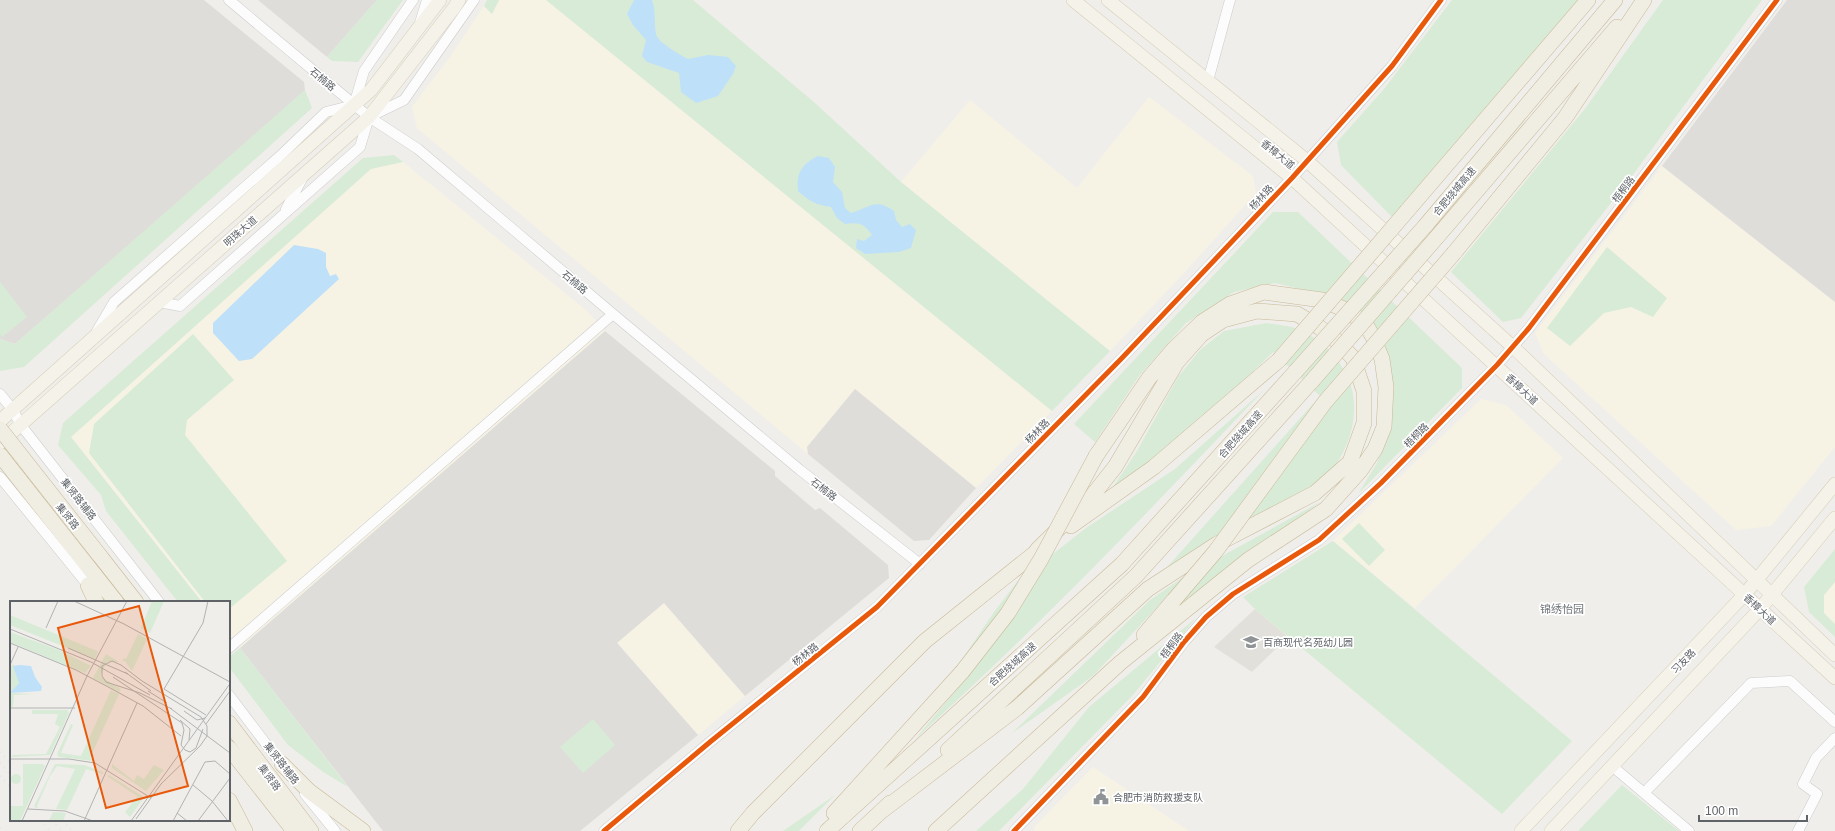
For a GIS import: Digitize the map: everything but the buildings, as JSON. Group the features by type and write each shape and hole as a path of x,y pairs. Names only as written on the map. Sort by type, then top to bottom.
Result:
{"highway":[{"path":"738,831 753,813 926,641 1037,550 1154,467 1279,360 1588,0"},
{"name":"合肥绕城高速","path":"827,831 1122,564 1426,225 1615,0"},
{"name":"合肥绕城高速","path":"860,831 1136,576 1312,381 1639,0"},
{"path":"1120,663 1215,552 1325,402 1454,253 1565,118 1644,0"},
{"path":"818,831 962,672 1008,613 1041,559 1096,456 1150,378 1173,350 1202,322 1230,304 1264,292 1322,300 1346,310 1365,323 1373,337 1382,359 1386,387 1384,427 1375,449 1360,472 1326,509 1248,560 1120,663 936,831"},
{"path":"883,810 1017,708 1148,589 1217,544 1315,493 1350,462 1364,423 1364,391 1353,358 1337,341 1319,327 1296,314 1257,311 1222,320 1202,334 1177,362 1115,467 1092,496 1037,550"},
{"name":"集贤路","path":"0,429 135,601"},
{"name":"集贤路","path":"0,455 115,601"},
{"path":"88,585 96,601"},
{"name":"集贤路","path":"230,724 311,831"},
{"name":"集贤路","path":"230,749 294,831"},
{"path":"282,764 309,791 363,831"},
{"path":"230,802 245,831"}],"main road":[{"name":"明珠大道","path":"0,421 371,90 440,0"},
{"name":"明珠大道","path":"0,442 369,117 459,0"},
{"name":"香樟大道","path":"1074,0 1292,178 1497,365 1835,678"},
{"name":"香樟大道","path":"1108,0 1306,160 1513,347 1835,655"},
{"name":"习友路","path":"1521,831 1745,594 1835,484"},
{"name":"习友路","path":"1551,831 1760,609 1835,518"}],"street":[{"name":"石楠路","path":"229,0 369,117 418,149 800,470 920,564"},
{"path":"93,338 114,302 253,180 326,112 354,105 364,71 413,0"},
{"path":"418,29 427,0"},
{"path":"180,306 360,147 369,117 404,100 474,0"},
{"path":"1208,81 1230,0"},
{"name":"杨林路","path":"604,831 710,742 877,607 1122,358 1292,178 1306,160 1392,66 1441,0"},
{"name":"梧桐路","path":"1014,831 1143,697 1184,642 1206,617 1233,594 1319,540 1381,483 1497,365 1513,347 1777,0"},
{"path":"417,54 464,15"},
{"path":"253,180 292,161"},
{"path":"284,215 305,173"},
{"path":"178,285 180,306"},
{"path":"159,302 180,306"},
{"path":"230,647 613,314"},
{"name":"集贤路辅路","path":"0,394 13,410 20,424 158,601"},
{"path":"0,477 101,601"},
{"path":"1644,793 1751,683 1790,681 1835,722"},
{"name":"集贤路辅路","path":"230,696 335,831"},
{"path":"1798,831 1816,794 1803,784 1816,758 1835,738"},
{"path":"230,757 248,773"},
{"path":"1612,766 1690,831"}],"shaded area":[{"path":"0,0 204,0 304,82 305,90 239,150 15,344 0,339"},
{"path":"258,0 377,0 327,57"},
{"path":"499,0 546,0 1052,411 976,488 855,389 807,447 808,454 417,128 412,107 450,57 484,6 492,14"},
{"path":"1787,0 1835,0 1835,302 1662,166"},
{"path":"1149,97 1253,176 1256,193 1183,274 1110,351 901,182 970,100 1077,188"},
{"path":"403,162 587,311 605,331 240,648 230,636 230,601 201,601 71,437 371,168"},
{"path":"1662,166 1835,302 1835,447 1771,526 1736,530 1544,354 1535,333"},
{"path":"605,331 775,471 775,476 815,510 820,508 888,565 889,578 745,696 664,603 617,643 698,735 580,831 383,831 240,648"},
{"path":"855,389 976,488 929,540 914,541 808,454 807,447"},
{"path":"1481,399 1506,405 1563,458 1415,608 1333,541"},
{"path":"1835,582 1835,624 1824,613 1824,595"},
{"path":"664,603 745,696 698,735 617,642"},
{"name":"百商现代名苑幼儿园","path":"1255,609 1288,637 1252,672 1214,647"},
{"name":"合肥市消防救援支队","path":"1093,767 1189,831 1034,831 1034,827"}],"green space":[{"path":"377,0 403,0 358,62 332,61 327,57"},
{"path":"487,0 499,0 492,14 484,6"},
{"path":"546,0 693,0 815,103 901,182 1110,351 1052,411"},
{"path":"1452,0 1580,0 1393,218 1341,165 1337,142 1384,89"},
{"path":"1663,0 1762,0 1632,176 1521,318 1503,322 1451,272 1584,110"},
{"path":"305,90 312,108 24,367 0,371 0,339 15,344"},
{"path":"394,155 403,162 371,169 71,437 201,601 177,601 106,511 101,495 58,445 63,423 363,158"},
{"path":"1273,212 1298,212 1462,368 1462,388 1358,494 1377,463 1390,425 1383,340 1321,294 1275,283 1234,292 1186,323 1139,376 1095,442 1074,424"},
{"path":"1607,247 1667,298 1653,317 1631,307 1604,313 1570,346 1547,328"},
{"path":"0,282 27,317 2,337 0,334"},
{"path":"1267,323 1293,328 1313,337 1334,355 1339,362 1348,378 1354,401 1353,424 1346,447 1334,467 1327,475 1308,490 1287,504 1161,574 1320,396 1273,352 1198,425 1109,493 1137,451 1178,377 1200,350 1224,331"},
{"path":"193,334 234,380 187,420 185,435 287,561 230,608 230,601 204,601 89,453 94,424"},
{"path":"1264,390 1136,524 1049,612 915,739 971,673 959,664 994,612 1017,582 1086,528 1175,469"},
{"path":"1320,502 1184,605 1170,593 1093,676 1011,734 1150,600 1182,578"},
{"path":"1359,523 1385,550 1369,566 1342,539"},
{"path":"1333,541 1572,741 1502,814 1255,609 1243,597"},
{"path":"1835,549 1835,582 1824,595 1824,613 1835,624 1835,637 1809,612 1804,587"},
{"path":"1196,618 1133,695 999,831 976,831 1023,789 1089,707"},
{"path":"240,648 348,787 323,772 288,745 230,668 230,656"},
{"path":"593,719 615,745 583,773 560,747"},
{"path":"1622,785 1679,831 1578,831"},
{"path":"835,795 799,831 783,831"}],"water":[{"path":"634,0 652,0 656,34 661,41 670,48 688,59 708,55 728,57 736,66 733,74 718,96 696,103 681,92 679,73 647,62 642,56 646,40 633,25 627,14"},
{"path":"818,156 829,158 835,167 833,182 842,192 845,208 851,213 877,204 888,207 894,211 896,220 902,227 910,224 916,230 911,248 899,252 865,254 856,248 857,239 864,241 872,235 866,228 857,223 845,224 837,218 831,207 813,202 798,191 798,179 801,169 808,162"},
{"path":"294,245 318,249 326,253 326,267 330,276 336,274 339,279 252,359 239,361 213,333 213,323"}],"railway":[{"path":"0,752 10,763"},
{"path":"0,763 10,774"},
{"path":"0,776 10,787"},
{"path":"41,821 50,831"},
{"path":"53,821 62,831"},
{"path":"63,821 72,831"},
{"path":"0,828 3,831"}],"cycle path":[{"path":"604,831 710,742 877,607 1122,358 1292,178 1392,66 1441,0"},
{"path":"1014,831 1143,697 1184,642 1206,617 1233,594 1319,540 1381,483 1497,365 1529,328 1777,0"}],"place":[{"name":"百商现代名苑幼儿园","path":"1251,642"},
{"name":"合肥市消防救援支队","path":"1101,797"}],"district":[{"name":"锦绣怡园","path":"1562,609"}]}
